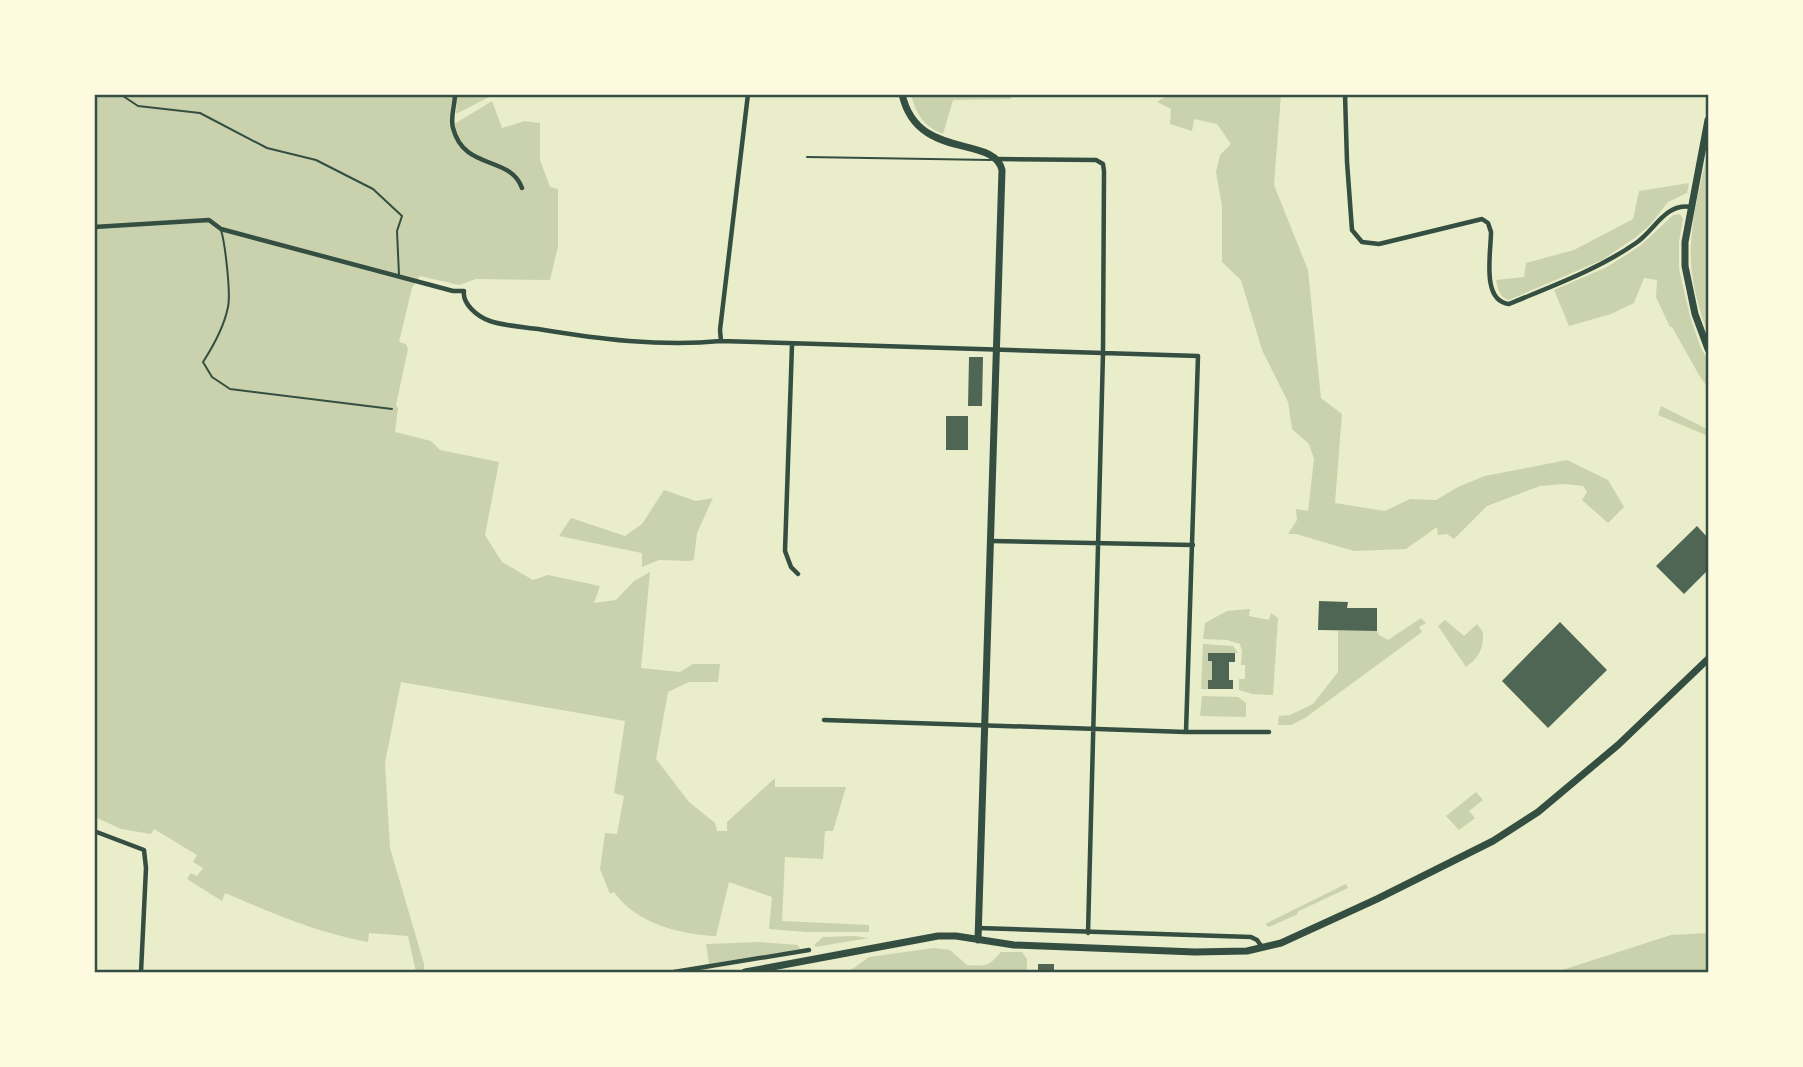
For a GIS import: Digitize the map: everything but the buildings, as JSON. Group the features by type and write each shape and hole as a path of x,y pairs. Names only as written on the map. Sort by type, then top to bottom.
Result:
{"main road":[{"path":"902,94 910,116 931,136 984,152 999,162 991,541 978,940"},
{"path":"1709,120 1685,242 1685,267 1695,314 1709,349"},
{"path":"745,972 921,938 956,936 1014,945 1228,953 1262,948 1307,933 1377,899 1493,841 1529,818 1580,779 1709,659"}],"street":[{"path":"455,94 453,128 462,149 509,171 516,176 522,188"},
{"path":"721,341 730,238 748,94"},
{"path":"1345,94 1346,162 1352,230 1362,242 1379,244 1482,219 1488,223 1491,232 1490,289 1502,303 1509,304 1604,264 1638,242 1666,213 1681,205 1691,207"},
{"path":"999,162 1100,162 1104,171 1103,353 1088,933"},
{"path":"94,227 208,220 221,229 237,231 453,291 464,291 467,304 489,321 568,334 692,344 721,341 1198,356 1186,732"},
{"path":"792,345 785,551 791,567 798,574"},
{"path":"991,541 1193,545"},
{"path":"824,720 1269,733"},
{"path":"94,831 144,850 146,868 141,972"},
{"path":"978,928 1251,937 1257,940 1262,948"},
{"path":"674,972 810,950"}],"lane":[{"path":"120,94 138,106 200,113 221,121 267,148 316,160 373,189 402,216 397,231 399,276"},
{"path":"807,157 999,162"},
{"path":"221,229 225,241 229,305 218,337 204,362 212,377 230,389 392,409"}],"green space":[{"path":"457,94 493,95 456,114"},
{"path":"911,94 1011,95 1011,99 953,100 943,134 922,119"},
{"path":"1169,94 1281,95 1274,185 1308,270 1321,398 1342,414 1335,503 1385,511 1410,499 1436,500 1485,476 1567,460 1608,480 1624,507 1608,523 1582,500 1587,492 1583,486 1540,486 1487,506 1454,539 1447,534 1438,535 1437,527 1406,549 1354,551 1288,534 1297,520 1296,509 1308,511 1314,459 1309,444 1292,429 1288,402 1262,350 1241,280 1222,262 1222,206 1216,172 1220,155 1231,144 1217,124 1194,119 1192,131 1170,124 1171,109 1157,102"},
{"path":"94,95 453,95 450,122 456,123 492,101 502,128 525,121 540,123 540,160 550,187 558,189 558,246 550,280 476,279 459,285 420,276 412,288 399,342 406,344 408,349 396,405 398,408 395,432 431,441 440,450 499,462 485,535 502,562 533,580 548,575 600,586 594,603 616,600 634,581 650,572 641,668 680,672 693,664 720,664 718,682 689,682 668,692 656,759 689,802 715,823 717,831 727,831 727,822 775,778 775,787 846,787 833,831 825,831 823,859 785,857 782,921 869,925 869,932 769,929 772,897 729,882 716,936 674,930 646,919 623,903 614,892 610,894 600,869 605,833 617,834 624,796 614,793 625,721 401,682 385,763 390,848 424,964 424,972 416,972 408,936 369,933 368,942 313,928 225,893 222,901 187,879 191,873 197,876 203,868 193,862 197,855 154,829 151,834 121,829 95,817"},
{"path":"1708,149 1708,334 1695,291 1691,256 1693,221"},
{"path":"1689,183 1687,193 1668,202 1650,225 1602,260 1509,300 1500,292 1496,280 1524,277 1526,263 1574,250 1633,219 1639,191"},
{"path":"1680,214 1683,219 1679,242 1679,269 1690,316 1708,361 1708,388 1670,327 1656,297 1657,280 1644,278 1634,303 1611,314 1569,326 1554,290 1607,267 1640,246 1673,215"},
{"path":"1661,406 1707,429 1708,427 1708,436 1658,415"},
{"path":"664,490 696,501 713,498 697,533 694,559 690,561 659,560 642,567 642,553 559,536 571,518 625,536 642,524"},
{"path":"1250,609 1249,616 1269,620 1271,613 1278,618 1273,695 1239,690 1239,679 1245,679 1240,644 1227,640 1203,639 1205,623 1227,611"},
{"path":"1421,618 1426,623 1419,627 1422,632 1305,718 1291,725 1278,725 1279,716 1290,715 1313,704 1338,672 1338,631 1377,631 1388,640"},
{"path":"1445,620 1464,636 1477,624 1483,632 1480,652 1466,667 1438,626"},
{"path":"1203,644 1233,646 1238,653 1209,653 1212,680 1208,680 1208,689 1201,689"},
{"path":"1202,696 1238,697 1246,703 1246,717 1200,716"},
{"path":"1476,792 1483,800 1469,811 1475,818 1459,830 1446,816"},
{"path":"1346,884 1348,888 1297,912 1298,914 1269,927 1265,924"},
{"path":"1708,933 1708,972 1556,972 1671,935"},
{"path":"823,937 869,938 815,947"},
{"path":"760,942 798,945 800,949 709,964 706,944"},
{"path":"934,948 950,950 967,965 990,963 1001,952 1022,952 1027,959 1027,972 848,972 869,957"}]}
